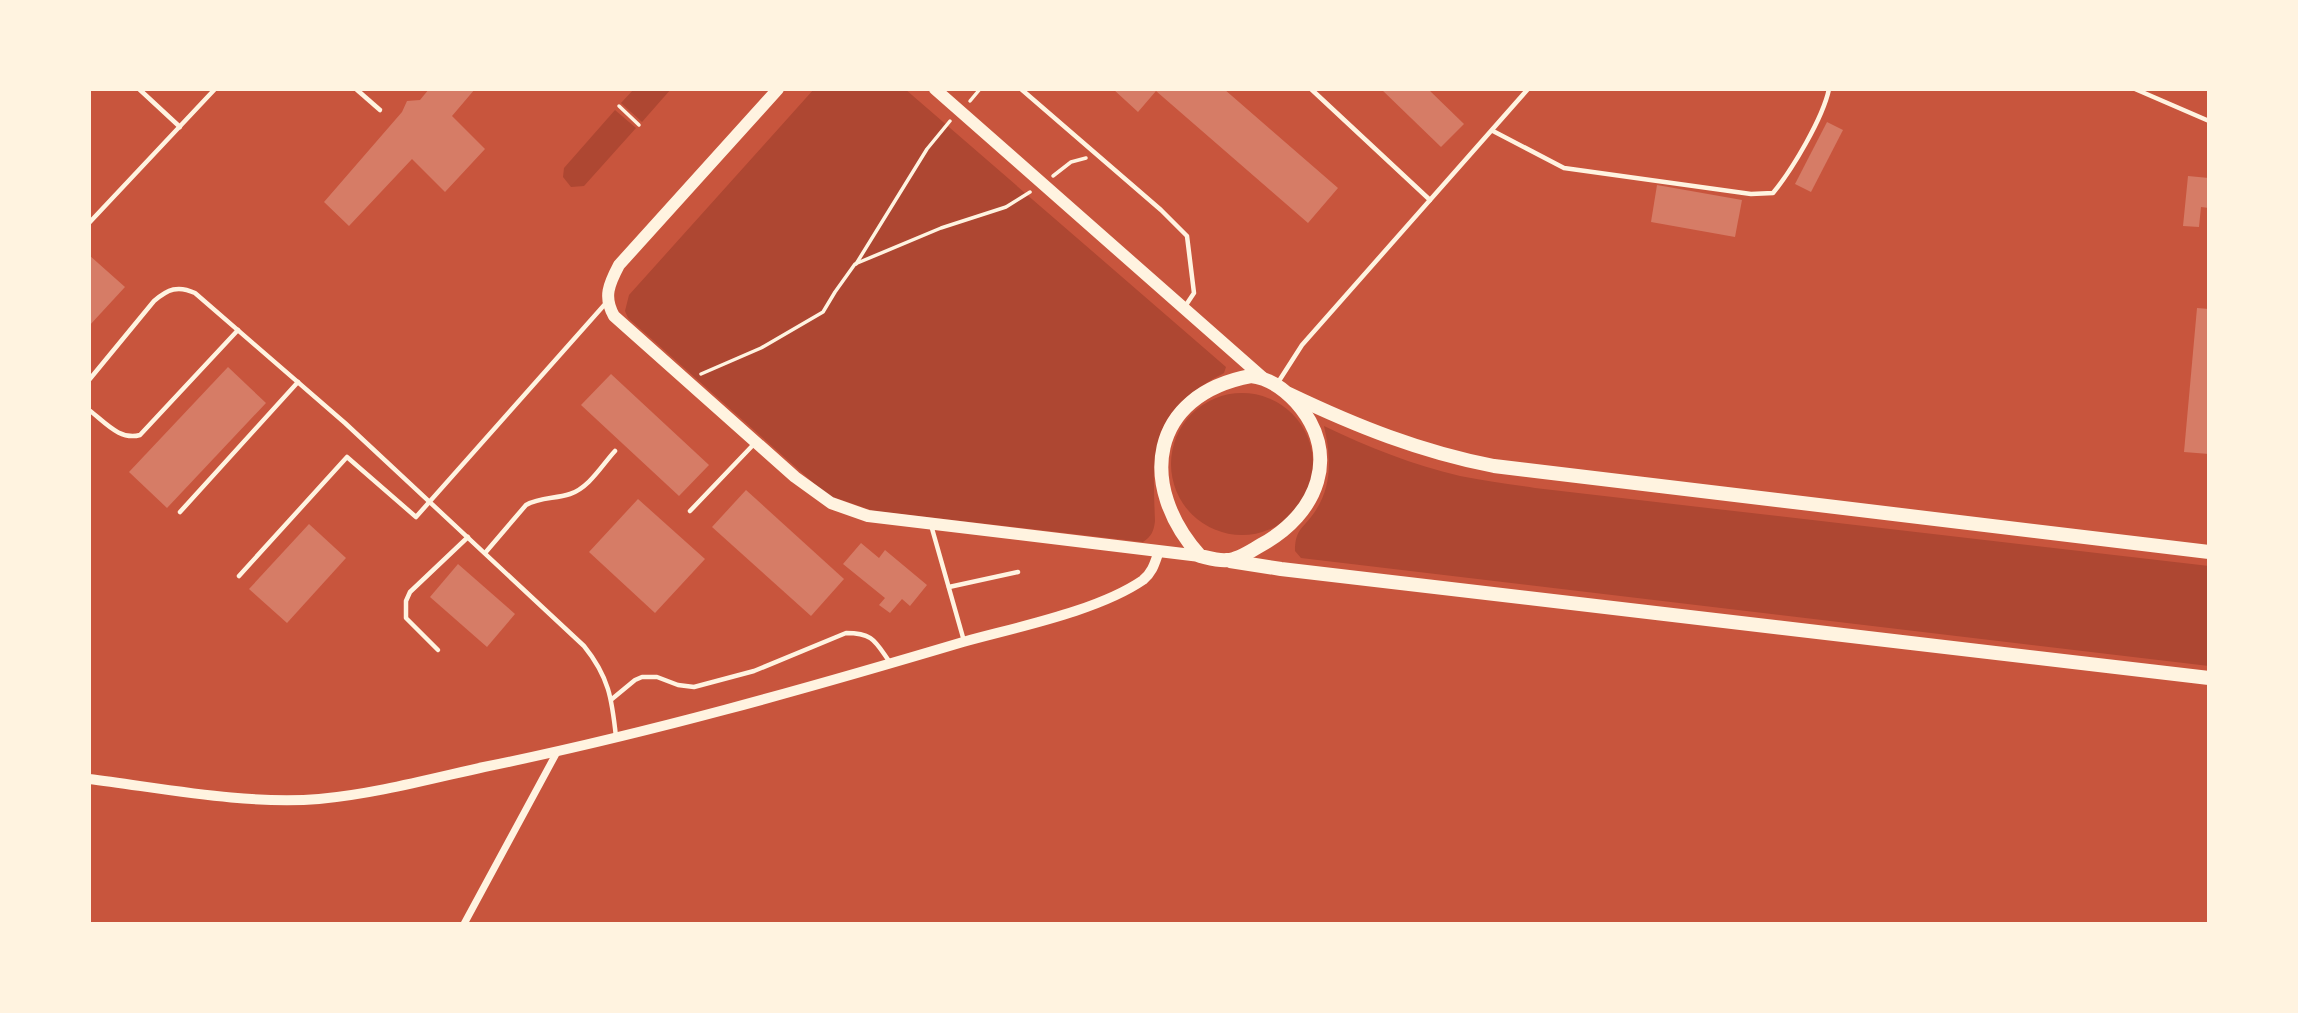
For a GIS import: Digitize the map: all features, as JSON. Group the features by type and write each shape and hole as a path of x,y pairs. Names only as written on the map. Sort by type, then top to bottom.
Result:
{"main road":[{"path":"778,89 619,265 609,283 607,303 614,316 755,443 831,503 868,516 931,525 2209,678"},
{"path":"935,89 1262,377 1289,394 1348,422 1399,442 1437,454 1493,466 2209,552"},
{"path":"1200,556 1180,531 1169,510 1161,467 1164,444 1184,407 1203,392 1238,378 1262,377"},
{"path":"1230,561 1268,541 1287,527 1314,495 1319,478 1316,437 1309,416 1289,394"}],"street":[{"path":"89,779 284,801 304,800 362,793 557,752 892,665 1097,603 1143,580 1152,572 1159,551"},
{"path":"464,924 557,752"}],"lane":[{"path":"139,89 180,127"},
{"path":"90,222 215,89"},
{"path":"356,89 380,110"},
{"path":"1021,89 1161,210 1187,236 1195,293 1183,309"},
{"path":"1311,89 1430,200"},
{"path":"1276,385 1302,345 1528,89"},
{"path":"1493,131 1564,168 1751,194 1773,193 1805,144 1829,89"},
{"path":"2135,89 2209,121"},
{"path":"89,380 154,301 166,291 186,288 195,293 298,382 584,646 602,671 612,700 616,737"},
{"path":"239,576 347,457 415,517 607,303"},
{"path":"89,410 121,435 140,435 238,330"},
{"path":"180,512 298,382"},
{"path":"690,511 755,443"},
{"path":"485,553 526,505 534,500 573,493 583,487 615,451"},
{"path":"931,525 964,642"},
{"path":"438,650 407,618 406,601 410,592 468,537"},
{"path":"949,587 1018,572"},
{"path":"612,700 642,677 657,677 678,685 694,687 754,671 846,633 861,633 873,637 892,665"}],"path":[{"path":"688,383 704,372 761,348 823,312 927,149 980,89"},
{"path":"619,106 639,125"},
{"path":"855,264 941,228 1006,207 1043,185 1071,162 1098,155"}],"shaded area":[{"path":"634,89 671,89 642,122 621,103"},
{"path":"814,89 905,89 1226,367 1224,373 1182,401 1169,416 1161,433 1154,471 1155,525 1146,540 1143,542 874,511 827,495 628,318 625,311 629,295"},
{"path":"615,110 636,128 584,186 571,187 563,177 564,168"},
{"path":"1242,393 1269,399 1292,414 1307,437 1313,464 1307,491 1292,514 1269,529 1242,535 1215,529 1192,514 1177,491 1171,464 1177,437 1192,414 1215,399"},
{"path":"1324,426 1408,461 1442,472 1488,481 2209,566 2209,666 1301,558 1295,551 1296,538 1320,503 1329,471"}],"building":[{"path":"429,89 475,89 452,116 485,149 445,192 412,159 349,226 324,202 402,112 407,101 420,100"},
{"path":"1113,89 1224,89 1338,188 1308,223 1156,91 1138,112"},
{"path":"1381,89 1428,89 1464,124 1441,147"},
{"path":"1827,122 1843,130 1811,192 1795,184"},
{"path":"2188,176 2209,178 2209,208 2201,207 2199,227 2183,226"},
{"path":"1657,185 1742,200 1735,237 1651,222"},
{"path":"89,255 125,287 89,326"},
{"path":"2197,308 2209,309 2209,454 2184,452"},
{"path":"228,367 266,403 167,508 129,472"},
{"path":"611,374 709,465 679,496 581,405"},
{"path":"746,490 844,579 811,616 712,527"},
{"path":"638,499 705,559 655,613 589,552"},
{"path":"309,524 346,558 287,623 249,589"},
{"path":"861,543 879,558 885,550 927,585 910,606 902,599 890,613 879,605 885,598 843,564"},
{"path":"458,564 515,614 487,647 430,597"}]}
